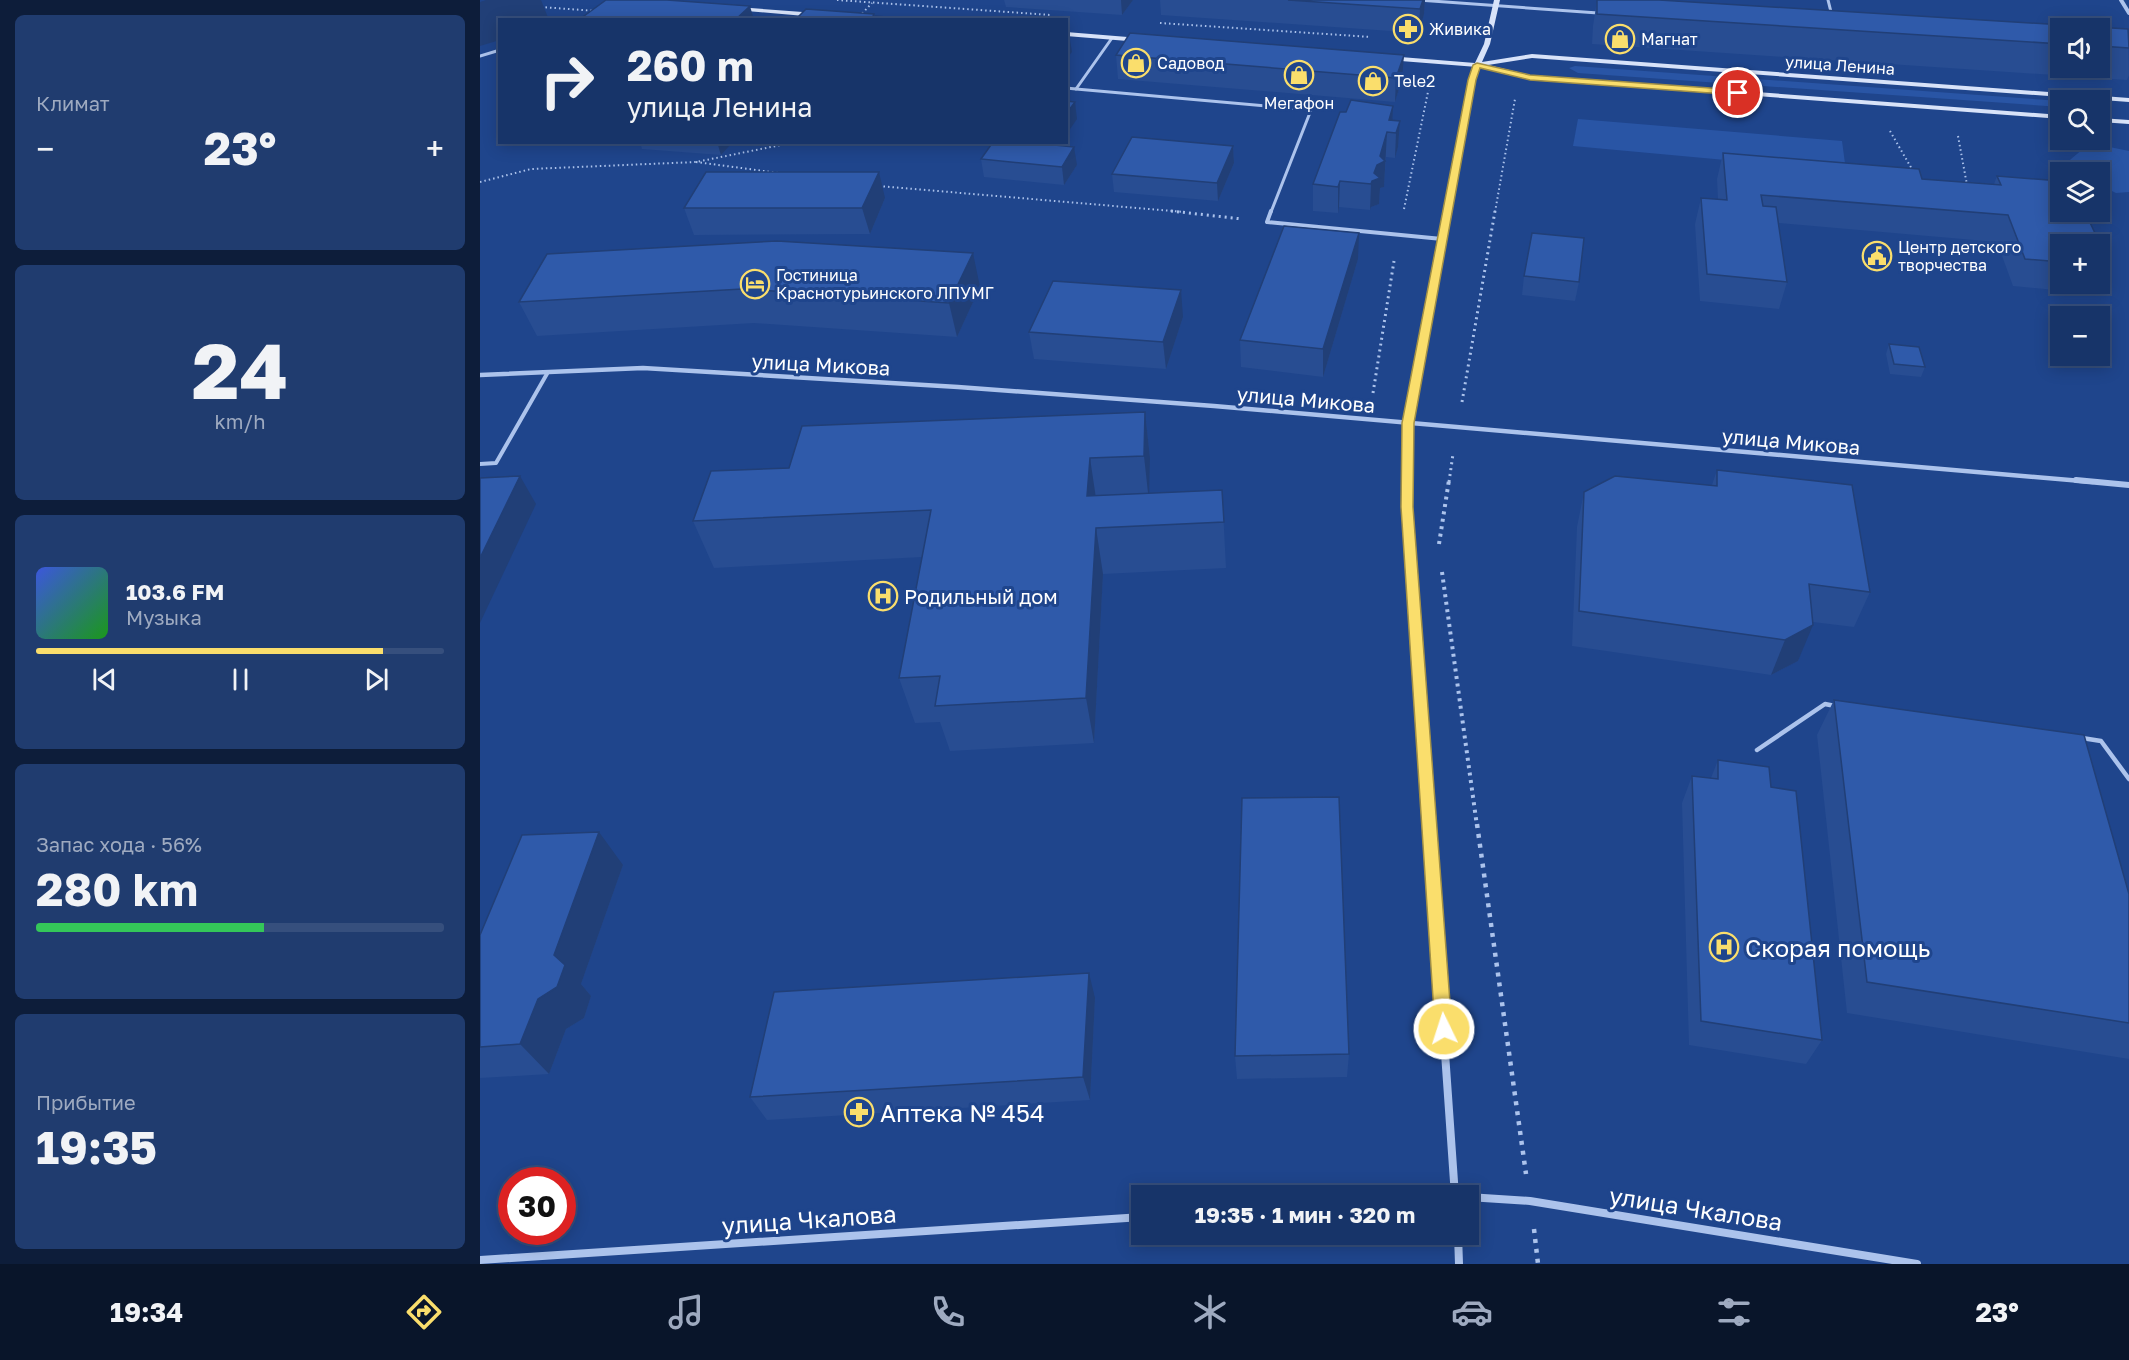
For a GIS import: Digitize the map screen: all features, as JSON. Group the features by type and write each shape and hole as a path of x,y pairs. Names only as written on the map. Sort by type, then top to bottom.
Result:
{"main road":[{"path":"1477,65 1487,44 1496,3"},
{"path":"732,9 799,17 824,16"},
{"path":"1068,34 1147,40"},
{"name":"улица Ленина","path":"1477,65 1532,56 2129,100"},
{"name":"улица Ленина","path":"1380,57 1477,65 1530,77 2050,116"},
{"path":"2110,121 2129,122"}],"street":[{"path":"2121,0 2129,13"},
{"path":"1454,1185 1407,507 1408,423 1472,80 1477,65"},
{"name":"улица Микова","path":"480,375 655,369 958,387 2129,485"},
{"name":"улица Чкалова","path":"1479,1198 1530,1201 1917,1264"},
{"name":"улица Чкалова","path":"480,1260 1131,1218"},
{"path":"1458,1245 1459,1264"}],"lane":[{"path":"1418,0 1496,3 1601,14"},
{"path":"1828,0 1832,21"},
{"path":"1076,89 1112,38"},
{"path":"480,56 498,51"},
{"path":"1068,88 1311,110 1267,222 1442,239"},
{"path":"480,464 496,463 548,372"},
{"path":"1757,750 1825,704 1848,707"},
{"path":"2078,738 2101,741 2129,779"}],"path":[{"path":"858,18 873,3"},
{"path":"539,6 598,11"},
{"path":"1438,548 1514,100 1526,87 1530,77"},
{"path":"1889,129 1897,147 1914,173"},
{"path":"1958,135 1967,185"},
{"path":"480,182 531,169 696,162 786,144"},
{"path":"696,162 787,174"},
{"path":"878,186 1131,206 1267,222"},
{"path":"1442,572 1538,1264"}],"shaded area":[{"path":"1575,66 2050,100 2050,106 1578,73 1569,68"},
{"path":"1578,119 1842,141 1846,171 1573,146"},
{"path":"2110,147 2129,151 2129,192 2116,193 2110,190 2110,162 2068,162 2082,150 2110,150"}],"building":[{"path":"606,0 667,0 750,6 737,18 581,18"},
{"path":"1288,0 1423,0 1420,9"},
{"path":"1597,0 1659,0 2050,24 2050,43 1597,14"},
{"path":"806,9 902,18 797,18"},
{"path":"2110,28 2128,29 2129,48 2110,47"},
{"path":"1130,33 1404,55 1396,78 1116,55"},
{"path":"1351,100 1393,106 1389,120 1400,121 1396,133 1387,132 1380,156 1385,161 1377,165 1374,173 1380,178 1372,181 1371,184 1340,181 1338,187 1313,184 1340,112 1346,112"},
{"path":"1068,101 1075,102 1068,111"},
{"path":"1132,137 1233,146 1217,183 1112,174"},
{"path":"992,144 1046,144 1074,147 1062,167 981,159"},
{"path":"1723,153 1919,169 1922,179 2001,185 1997,176 2050,180 2050,222 2090,222 2095,234 2050,234 2050,261 2025,259 2008,215 1761,195 1763,206 1776,207 1787,282 1707,274 1701,198 1727,200"},
{"path":"706,172 879,172 862,208 684,208"},
{"path":"1284,226 1359,233 1323,349 1240,340"},
{"path":"1532,233 1584,238 1579,282 1524,276"},
{"path":"777,241 973,253 949,303 742,289 519,302 547,254"},
{"path":"1053,281 1181,290 1163,342 1029,332"},
{"path":"1889,344 1919,347 1925,367 1894,364"},
{"path":"1145,412 1144,456 1090,458 1087,496 1222,490 1224,522 1096,528 1086,698 935,706 940,676 899,678 931,510 693,521 711,471 789,468 802,426"},
{"path":"1717,470 1852,485 1870,592 1809,584 1813,625 1785,640 1579,611 1584,492 1615,476 1717,486"},
{"path":"520,476 480,558 480,478"},
{"path":"1834,700 2084,735 2129,894 2129,1023 1867,982"},
{"path":"1718,760 1769,767 1771,787 1796,791 1822,1040 1701,1021 1692,776 1718,779"},
{"path":"1339,797 1349,1054 1235,1056 1242,798"},
{"path":"599,832 554,955 565,965 557,987 538,999 520,1044 480,1047 480,935 522,835"},
{"path":"1089,973 1083,1077 750,1097 774,992"}],"place":[{"name":"Живика","path":"1408,29"},
{"name":"Магнат","path":"1620,39"},
{"name":"Садовод","path":"1136,63"},
{"name":"Мегафон","path":"1299,75"},
{"name":"Tele2","path":"1373,81"},
{"name":"Центр детского творчества","path":"1877,256"},
{"name":"Гостиница Краснотурьинского ЛПУМГ","path":"755,284"},
{"name":"Родильный дом","path":"883,596"},
{"name":"Скорая помощь","path":"1724,947"},
{"name":"Аптека № 454","path":"859,1112"}],"route":[{"path":"1444,1029 1407,507 1408,423 1472,80 1477,65 1530,77 1738,93"}]}
